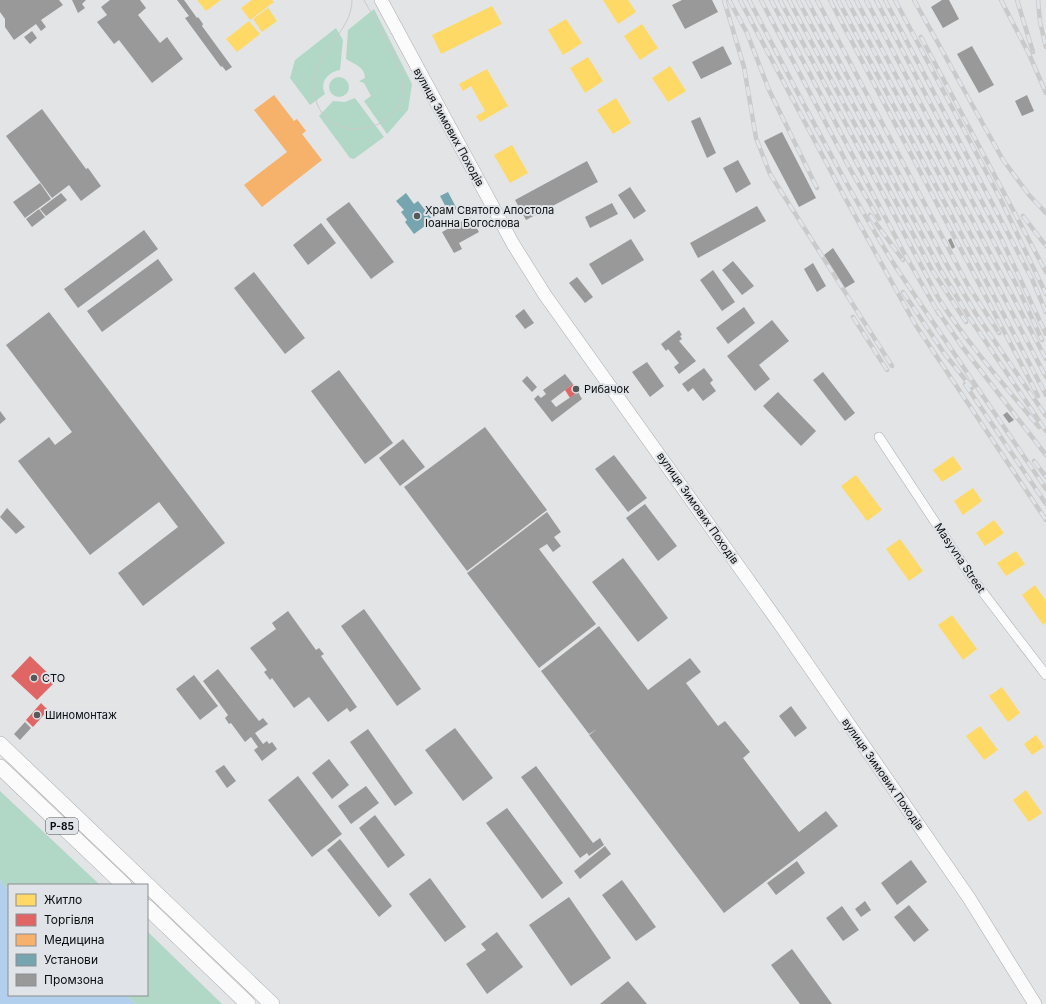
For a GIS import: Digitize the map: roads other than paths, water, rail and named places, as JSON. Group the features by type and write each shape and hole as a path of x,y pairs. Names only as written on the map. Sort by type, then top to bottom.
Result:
{"main road":[{"name":"вулиця Зимових Походів","path":"380,0 513,244 545,295 779,622 970,898 1035,1004"},
{"name":"Р-85","path":"0,744 146,884"},
{"name":"Р-85","path":"0,767 123,884"},
{"name":"Р-85","path":"148,885 272,1004"},
{"path":"148,909 248,1004"}],"street":[{"name":"Masyvna Street","path":"880,437 972,578 1046,675"}],"water":[{"path":"0,880 3,885 8,888 8,996 126,996 136,1004 0,1004"}],"tram line":[{"path":"352,0 351,11 346,22 319,64 315,76 314,88 319,108 330,121 345,128 362,128 379,124 392,114 401,99 402,79 400,70 392,50 364,0"}],"railway":[{"path":"724,0 744,67 756,138 770,174 892,366"},
{"path":"729,0 747,33 769,90 817,188"},
{"path":"740,0 844,196 915,324 1046,520"},
{"path":"749,0 839,170 897,269 1046,489"},
{"path":"761,0 850,169 879,219"},
{"path":"771,0 903,251 939,314"},
{"path":"780,0 939,299 975,349 1039,427"},
{"path":"789,0 932,270 966,322"},
{"path":"798,0 940,269 969,317 1046,431"},
{"path":"807,0 947,265 976,314 1046,416"},
{"path":"817,0 969,287 999,333"},
{"path":"830,0 1038,396"},
{"path":"838,0 1046,395"},
{"path":"847,0 1046,377"},
{"path":"856,0 1046,359"},
{"path":"866,0 1018,288 1042,340"},
{"path":"876,0 1001,238 1046,334"},
{"path":"885,0 1032,279 1046,312"},
{"path":"895,0 1000,198 1046,294"},
{"path":"914,0 1003,160 1029,195 1046,213"},
{"path":"1001,0 1029,54 1046,93"},
{"path":"1017,0 1033,52"},
{"path":"1038,0 1040,22 1046,47"},
{"path":"921,37 1046,272"},
{"path":"870,215 903,260"},
{"path":"1023,216 1046,246"},
{"path":"903,292 944,353 972,388"},
{"path":"937,310 961,345 1046,455"},
{"path":"853,317 887,370"},
{"path":"965,384 1046,504"},
{"path":"1034,461 1046,477"}],"place":[{"name":"Храм Святого Апостола Іоанна Богослова","path":"417,216"},
{"name":"Рибачок","path":"576,389"},
{"name":"СТО","path":"34,678"},
{"name":"Шиномонтаж","path":"37,715"}]}
